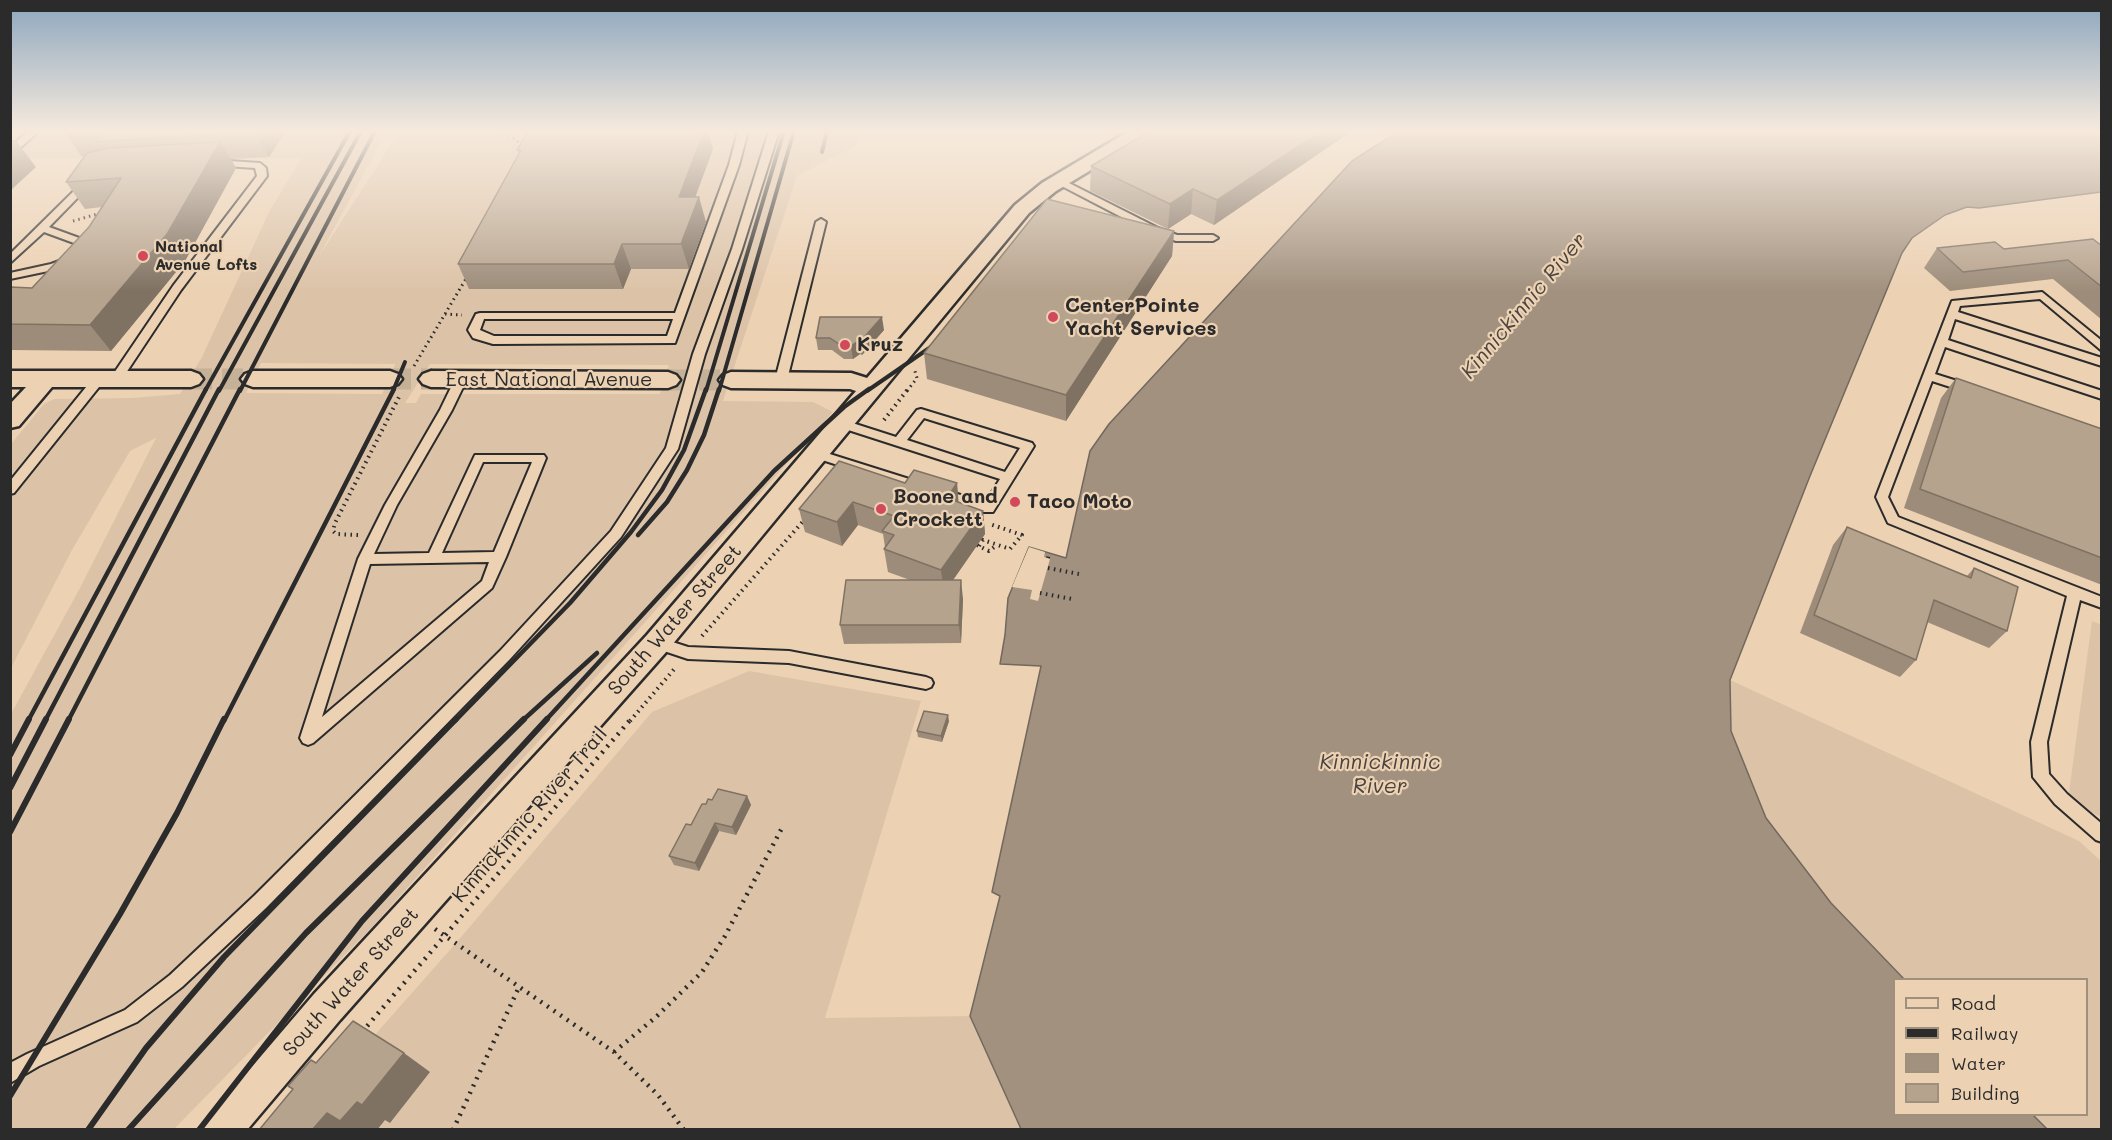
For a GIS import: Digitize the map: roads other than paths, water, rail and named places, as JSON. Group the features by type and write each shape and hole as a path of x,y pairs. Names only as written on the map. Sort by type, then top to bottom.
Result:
{"street":[{"name":"South Water Street","path":"222,1130 412,914 657,643 1022,209 1055,184"},
{"path":"10,379 191,379"},
{"path":"10,420 46,379"},
{"path":"253,379 390,379"},
{"name":"East National Avenue","path":"431,379 668,380"},
{"path":"731,380 850,381 873,388"}],"lane":[{"path":"10,260 87,184"},
{"path":"10,490 108,379 256,184"},
{"path":"679,316 480,316 474,330 477,335 492,340 671,340 728,184"},
{"path":"10,1074 33,1060 131,1016 176,981 260,902 496,663 616,534 672,449 699,354 737,249 757,184"},
{"path":"1065,184 1154,230 1176,238 1213,238"},
{"path":"782,380 821,222"},
{"path":"10,276 54,267 66,262 76,254 81,246 78,241 42,228"},
{"path":"2102,347 2042,295 1956,303 1882,497 1893,519 2102,603"},
{"path":"1952,314 2102,362"},
{"path":"1941,342 2102,396"},
{"path":"1928,376 1983,394"},
{"path":"433,558 479,458 540,458 487,584 308,738 364,559 461,379"},
{"path":"817,454 988,508 1028,446 921,413 899,442"},
{"path":"843,424 1008,477"},
{"path":"364,559 499,557"},
{"path":"2075,593 2039,742 2041,777 2061,799 2102,835"},
{"path":"657,643 688,653 789,657 926,682"}],"water":[{"name":"Kinnickinnic River","path":"1331,184 2101,184 2101,192 1979,208 1967,207 1945,215 1912,238 1902,253 1810,476 1730,680 1731,731 1766,818 1831,903 1903,978 1893,978 1893,1116 2034,1116 2047,1129 1021,1129 970,1016 1000,896 992,892 1041,666 1000,664 1008,598 1029,547 1066,558 1090,451 1109,424"}],"tunnel":[{"path":"191,379 253,379"},
{"path":"390,379 431,379"},
{"path":"668,380 731,380"}],"railway":[{"path":"205,391 320,184"},
{"path":"219,391 332,184"},
{"path":"240,391 347,184"},
{"path":"706,391 768,184"},
{"path":"719,391 779,184"},
{"path":"867,391 938,342"},
{"path":"393,391 405,362"},
{"path":"28,721 206,389"},
{"path":"45,721 219,389"},
{"path":"68,721 240,389"},
{"path":"455,721 570,603 631,532 662,490 684,450 706,389"},
{"path":"638,535 667,502 687,470 704,435 719,389"},
{"path":"545,721 774,471 844,407 869,389"},
{"path":"224,721 393,391"},
{"path":"522,721 597,653"},
{"path":"10,755 29,719"},
{"path":"10,788 46,719"},
{"path":"10,832 69,719"},
{"path":"10,1096 120,914 177,813 224,719"},
{"path":"88,1130 146,1048 224,957 456,719"},
{"path":"128,1130 306,933 524,719"},
{"path":"199,1130 362,921 547,719"}],"place":[{"name":"National Avenue Lofts","path":"143,256"},
{"name":"CenterPointe Yacht Services","path":"1053,317"},
{"name":"Kruz","path":"845,345"},
{"name":"Taco Moto","path":"1015,502"},
{"name":"Boone and Crockett","path":"881,509"}]}
